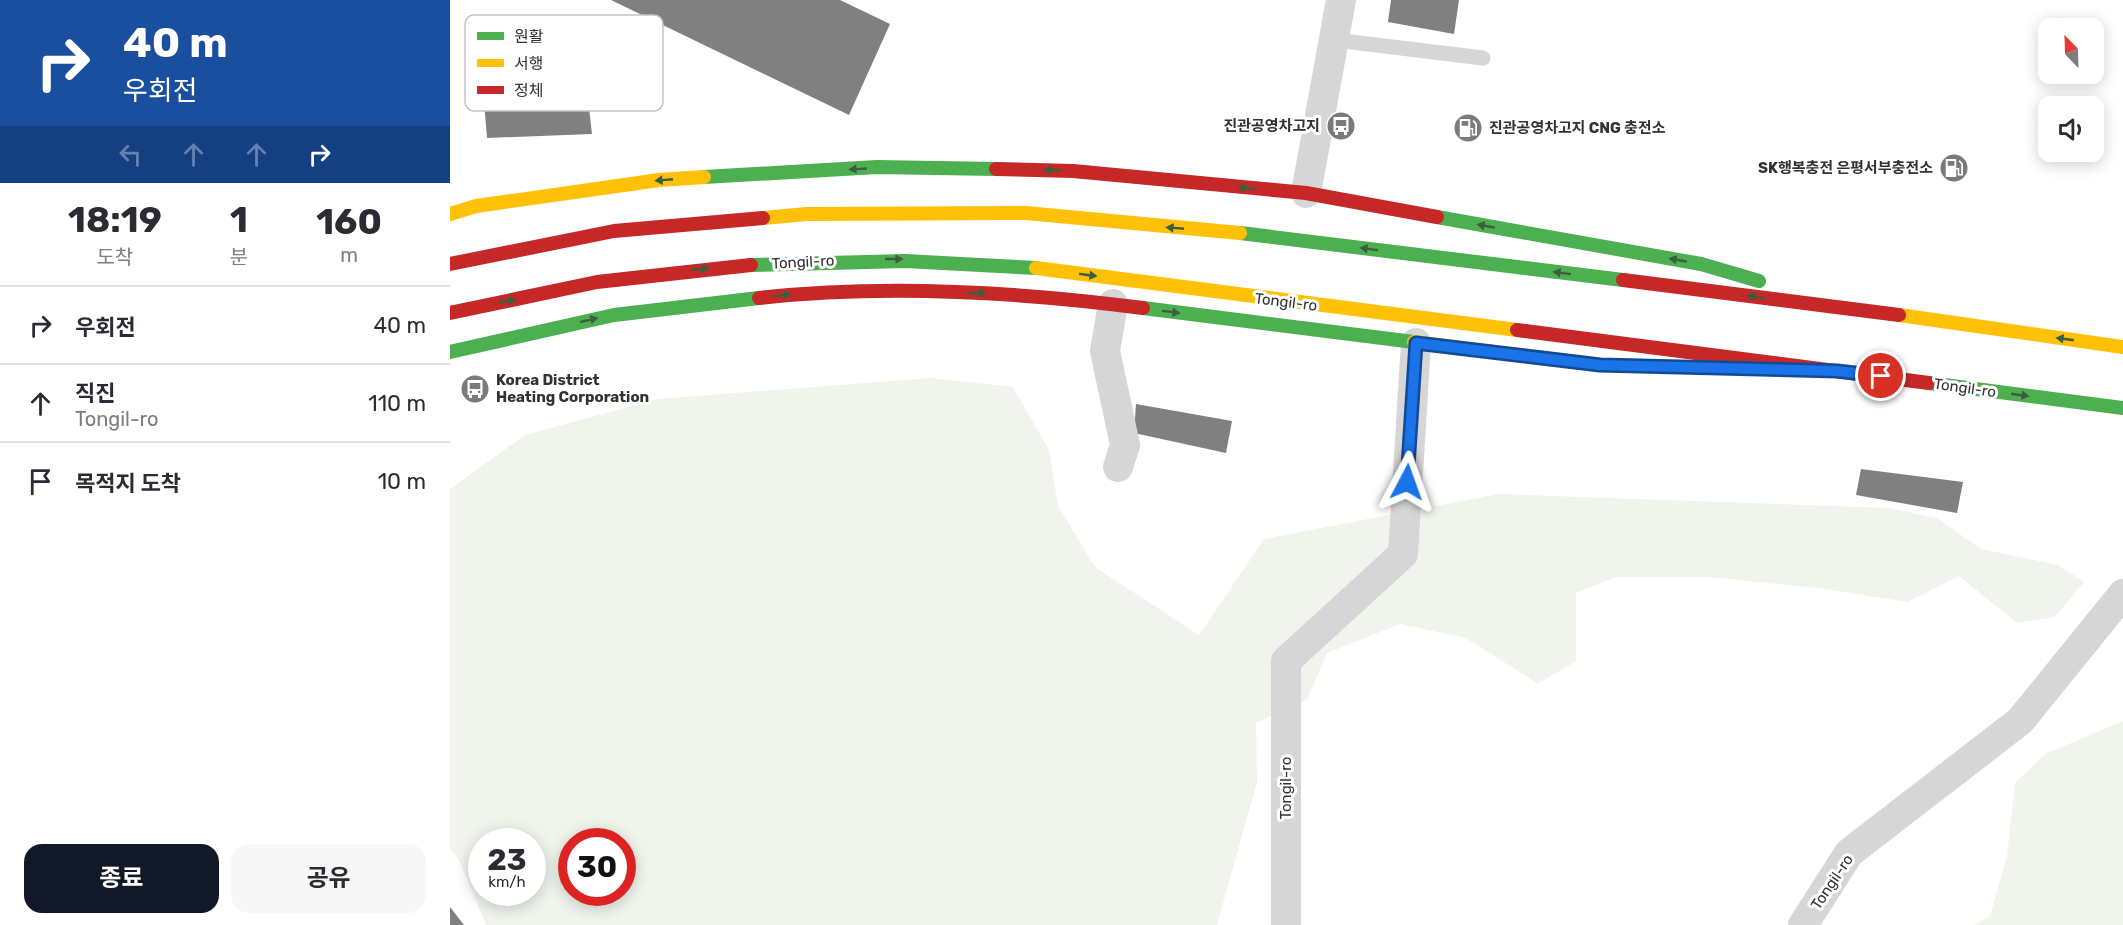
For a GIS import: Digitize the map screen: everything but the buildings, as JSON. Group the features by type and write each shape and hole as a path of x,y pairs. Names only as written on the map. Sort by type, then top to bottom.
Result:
{"main road":[{"path":"450,214 476,206 659,180 877,168 1073,171 1306,194 1701,264 1856,309"},
{"path":"450,264 531,245 615,231 691,224 807,214 1026,213 1257,235 1856,309 2123,347"},
{"name":"Tongil-ro","path":"450,313 596,282 694,270 810,260 916,259 1009,265 2123,408"},
{"path":"450,352 614,315 805,293 987,293 1113,304 1600,365 1659,366"},
{"path":"1695,367 1837,371"}],"street":[{"path":"1306,194 1341,0"},
{"path":"1113,304 1105,351 1125,445 1118,467"},
{"name":"Tongil-ro","path":"1286,925 1286,661 1403,554 1416,343"},
{"name":"Tongil-ro","path":"1803,925 1849,853 2020,721 2123,594"}],"lane":[{"path":"1335,40 1483,58"}],"shaded area":[{"path":"930,378 1013,387 1049,450 1058,506 1095,567 1199,635 1264,539 1498,494 1888,508 1937,518 1981,549 2058,565 2084,582 2055,617 2017,623 1959,576 1908,602 1818,588 1709,577 1616,577 1576,593 1576,661 1538,684 1466,638 1400,624 1327,653 1307,700 1256,723 1257,782 1217,925 486,925 478,906 546,906 546,828 468,828 468,882 459,860 450,849 450,489 525,435 657,399"},
{"path":"2123,721 2123,925 1974,925 1990,916 2007,856 2015,783 2045,754"}],"traffic: fast":[{"path":"704,177 877,167 996,169"},
{"path":"1437,217 1701,264 1759,281"},
{"path":"1240,233 1623,280"},
{"path":"751,265 905,261 1036,268"},
{"path":"450,352 614,315 759,298"},
{"path":"1143,308 1414,342"},
{"path":"1929,383 2123,408"}],"traffic: slow":[{"path":"450,214 476,206 659,180 704,177"},
{"path":"763,218 807,214 1026,213 1240,233"},
{"path":"1036,268 1517,330"},
{"path":"1899,315 2123,347"},
{"path":"1414,342 1600,365 1646,366"}],"traffic: jam":[{"path":"996,169 1073,171 1306,193 1437,217"},
{"path":"450,264 614,231 763,218"},
{"path":"450,313 597,282 751,265"},
{"path":"1623,280 1899,315"},
{"path":"759,298 854,291 951,292 1000,294 1143,308"},
{"path":"1517,330 1929,383"}],"place":[{"name":"진관공영차고지","path":"1341,126"},
{"name":"진관공영차고지 CNG 충전소","path":"1468,128"},
{"name":"SK행복충전 은평서부충전소","path":"1954,168"},
{"name":"Korea District Heating Corporation","path":"475,389"}],"route":[{"path":"1407,482 1416,343 1600,365 1837,371 1881,376"}]}
